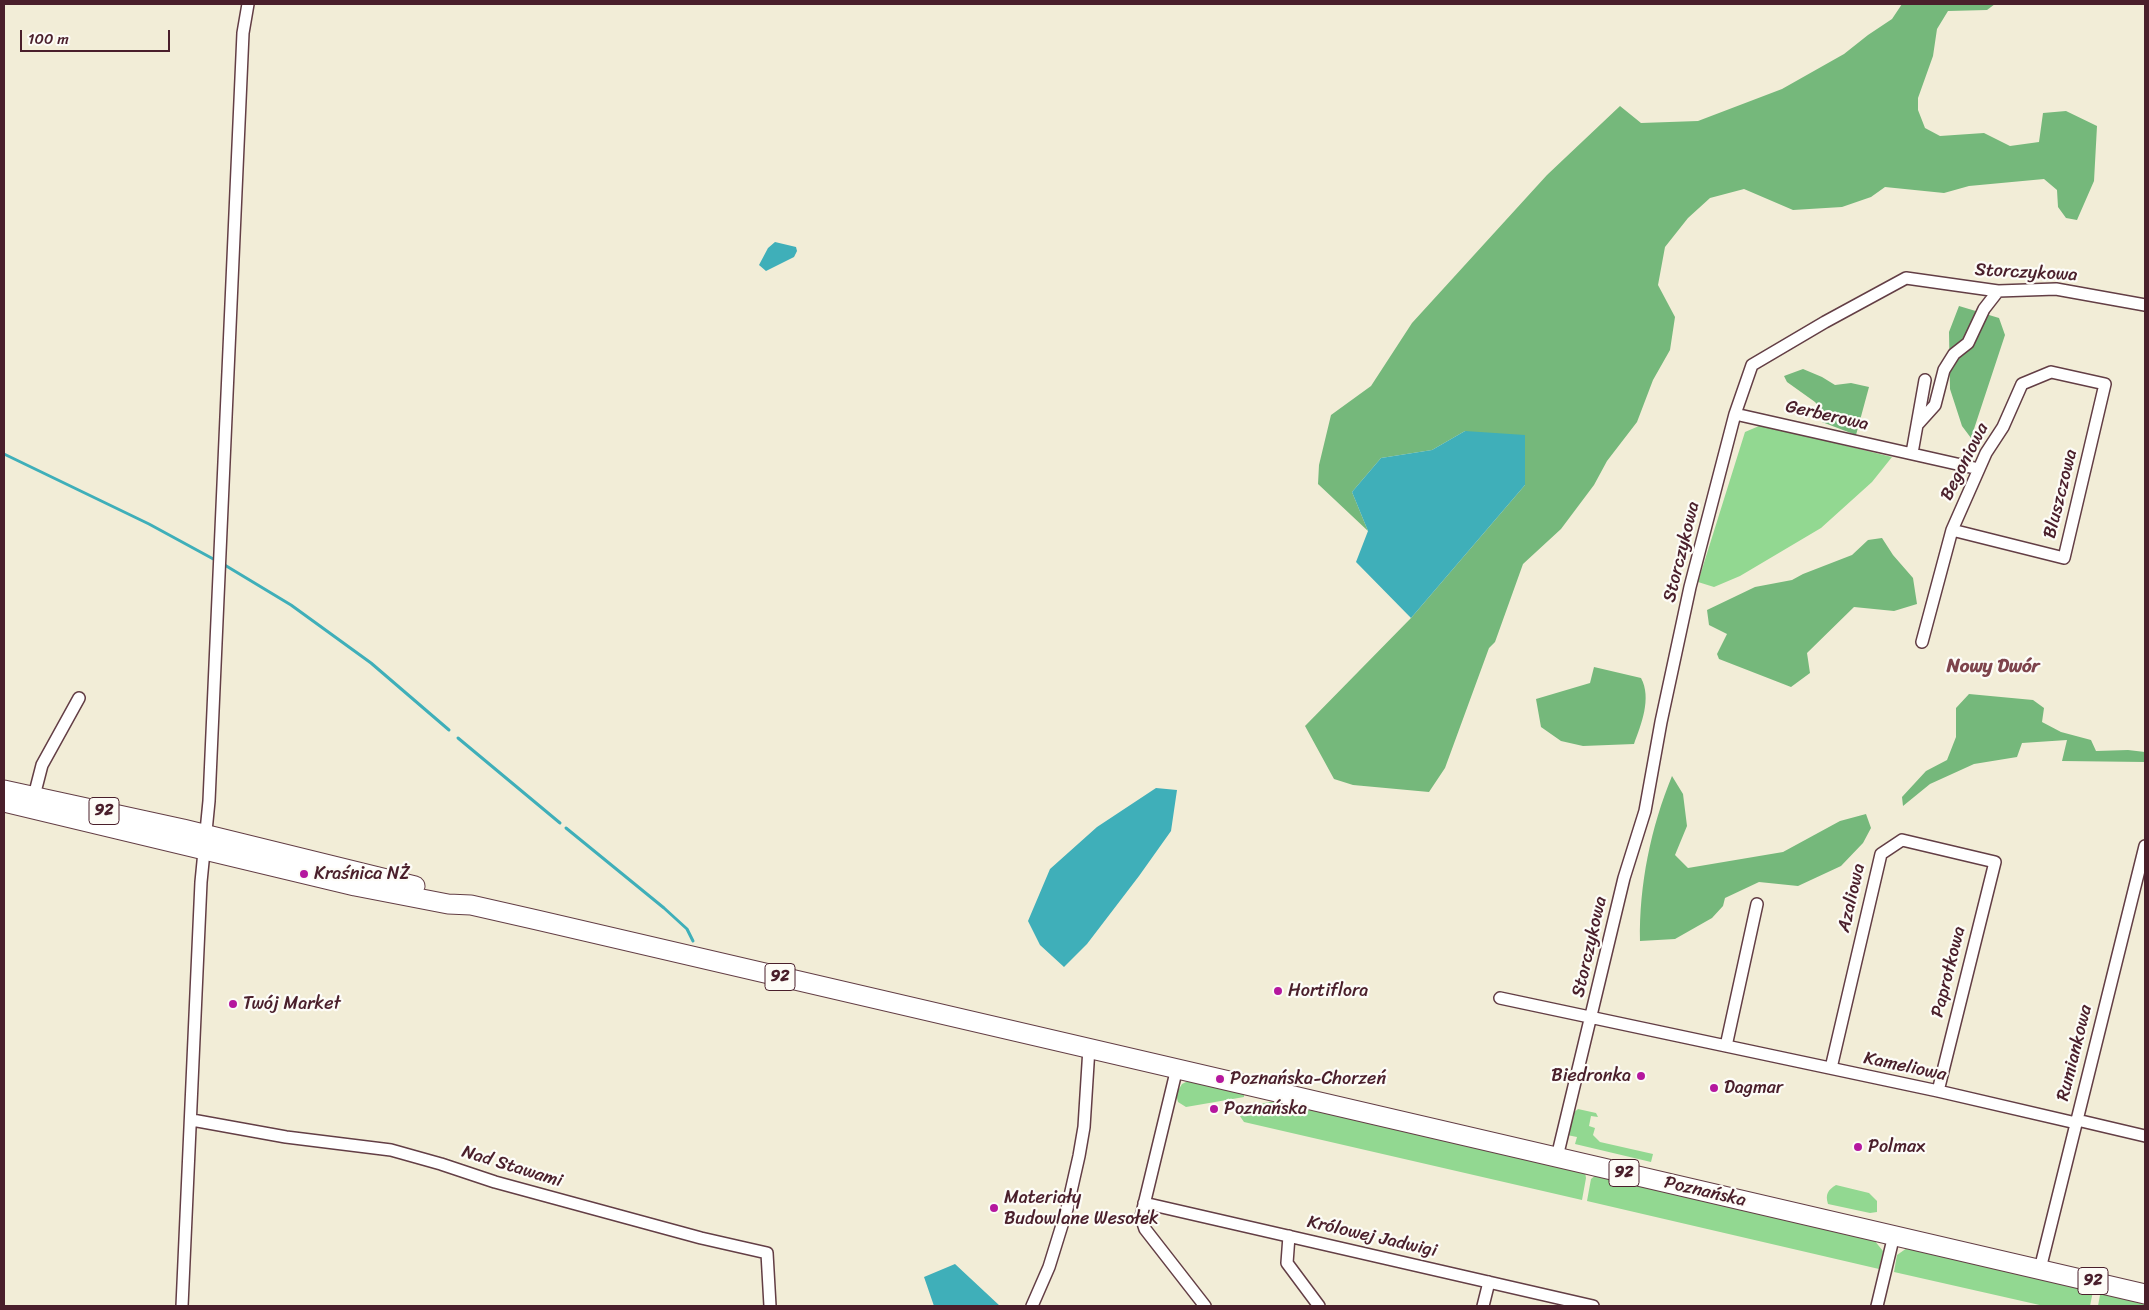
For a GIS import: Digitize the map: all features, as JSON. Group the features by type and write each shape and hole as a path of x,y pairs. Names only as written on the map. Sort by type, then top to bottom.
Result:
{"main road":[{"name":"92","path":"4,790 34,796 205,842"},
{"name":"92","path":"4,802 367,873 450,896 471,906 1176,1068"},
{"name":"Poznańska","path":"1176,1068 2145,1294"}],"street":[{"path":"182,1306 192,1120 201,882 210,782 244,33 248,4"},
{"name":"Storczykowa","path":"1557,1157 1624,878 1645,811 1661,722 1690,588 1735,414 1752,365 1824,322 1906,278 1998,291 2056,288 2145,305"},
{"path":"1917,425 1935,405 1944,370 1954,354 1968,343 1984,309 1998,291"},
{"name":"Begoniowa","path":"1922,642 1925,624 1952,530 1986,453 2003,427 2022,384 2051,372 2106,384"},
{"path":"1912,453 1925,380"},
{"name":"Bluszczowa","path":"1952,530 2064,558 2106,384"},
{"name":"Gerberowa","path":"1735,414 1979,469"},
{"path":"34,796 42,765 79,698"},
{"name":"Azaliowa","path":"1831,1068 1881,854 1902,840 1995,862"},
{"name":"Rumiankowa","path":"2040,1269 2145,846"},
{"name":"Paprotkowa","path":"1938,1091 1995,862"},
{"path":"1726,1046 1758,904"},
{"name":"Kameliowa","path":"1500,998 2145,1136"},
{"path":"1032,1306 1050,1267 1067,1209 1079,1156 1084,1127 1089,1048"},
{"path":"1176,1068 1141,1217 1145,1229 1205,1306"},
{"name":"Nad Stawami","path":"192,1120 286,1137 391,1150 495,1182 701,1238 767,1253 770,1306"},
{"name":"Królowej Jadwigi","path":"1144,1203 1593,1306"},
{"path":"1289,1236 1287,1263 1319,1306"},
{"path":"1877,1306 1894,1236"},
{"path":"1483,1306 1488,1282"}],"green space":[{"path":"1902,4 1995,4 1987,10 1948,11 1937,29 1933,56 1918,98 1918,110 1925,128 1940,136 1984,133 2010,146 2039,142 2043,113 2066,111 2097,126 2094,181 2077,220 2066,218 2058,207 2057,190 2044,179 1969,186 1944,193 1885,187 1871,197 1842,207 1793,210 1744,189 1710,198 1688,218 1665,247 1658,285 1675,317 1670,350 1653,380 1637,422 1607,461 1594,485 1561,529 1523,564 1495,642 1489,648 1445,768 1429,792 1353,785 1334,779 1305,726 1411,618 1525,485 1465,431 1432,450 1381,458 1352,492 1368,531 1318,484 1319,465 1331,415 1371,386 1412,323 1547,175 1620,106 1641,123 1698,121 1782,89 1844,54 1892,19"},
{"path":"1959,306 1999,318 2005,335 1971,438 1962,426 1950,389 1949,332"},
{"path":"1803,369 1835,385 1851,383 1869,387 1856,435 1822,422 1826,415 1815,402 1787,382 1784,376"},
{"path":"1759,426 1892,457 1872,482 1821,528 1740,576 1714,587 1698,582 1745,432"},
{"path":"1882,538 1893,555 1913,578 1917,604 1894,611 1854,607 1807,653 1810,673 1791,687 1719,659 1717,654 1727,634 1709,625 1707,610 1755,587 1792,580 1852,555 1868,540"},
{"path":"1594,667 1641,678 1646,694 1642,720 1634,744 1583,746 1561,741 1541,727 1536,699 1590,683"},
{"path":"1969,694 2033,700 2044,708 2042,722 2061,732 2091,740 2096,751 2128,750 2145,752 2145,762 2062,761 2067,740 2022,743 2017,757 1974,764 1930,784 1903,806 1902,797 1926,771 1947,760 1956,737 1956,708"},
{"path":"1672,776 1683,794 1687,826 1675,855 1688,868 1783,852 1840,821 1866,814 1871,828 1863,843 1841,866 1798,886 1759,882 1725,898 1723,906 1712,918 1675,939 1640,941 1644,878 1652,836"},
{"path":"1194,1082 1244,1094 1244,1097 1186,1107 1178,1102 1176,1094 1182,1084"},
{"path":"1280,1102 1585,1172 1586,1178 1582,1200 1244,1122 1237,1112 1244,1107"},
{"path":"1578,1109 1596,1113 1598,1117 1591,1116 1589,1126 1595,1128 1593,1135 1600,1142 1653,1154 1651,1162 1575,1144 1577,1137 1567,1135 1572,1114"},
{"path":"1596,1175 1874,1240 1883,1251 1879,1269 1587,1201 1591,1179"},
{"path":"1836,1185 1869,1193 1877,1201 1877,1212 1870,1213 1828,1204 1828,1193"},
{"path":"1907,1248 2093,1291 2090,1306 2044,1306 1894,1272 1897,1255"},
{"path":"2105,1293 2145,1302 2145,1306 2098,1306 2100,1295"}],"water":[{"path":"775,242 796,247 797,251 794,257 766,271 759,265 768,248"},
{"path":"1465,431 1525,435 1525,485 1411,618 1356,562 1368,531 1352,492 1381,458 1432,450"},
{"path":"1156,788 1177,790 1171,831 1087,944 1064,967 1040,945 1028,921 1050,869 1097,827"},
{"path":"955,1264 1000,1306 934,1306 924,1277"}],"waterway":[{"path":"4,454 149,524 217,561"},
{"path":"223,564 291,605 371,663 449,730"},
{"path":"458,738 560,823"},
{"path":"566,828 664,908 687,929 693,941"}],"place":[{"name":"Kraśnica NŻ","path":"304,874"},
{"name":"Hortiflora","path":"1278,991"},
{"name":"Twój Market","path":"233,1004"},
{"name":"Biedronka","path":"1641,1076"},
{"name":"Poznańska-Chorzeń","path":"1220,1079"},
{"name":"Dagmar","path":"1714,1088"},
{"name":"Poznańska","path":"1214,1109"},
{"name":"Polmax","path":"1858,1147"},
{"name":"Materiały Budowlane Wesołek","path":"994,1208"}],"district":[{"name":"Nowy Dwór","path":"1993,667"}]}
